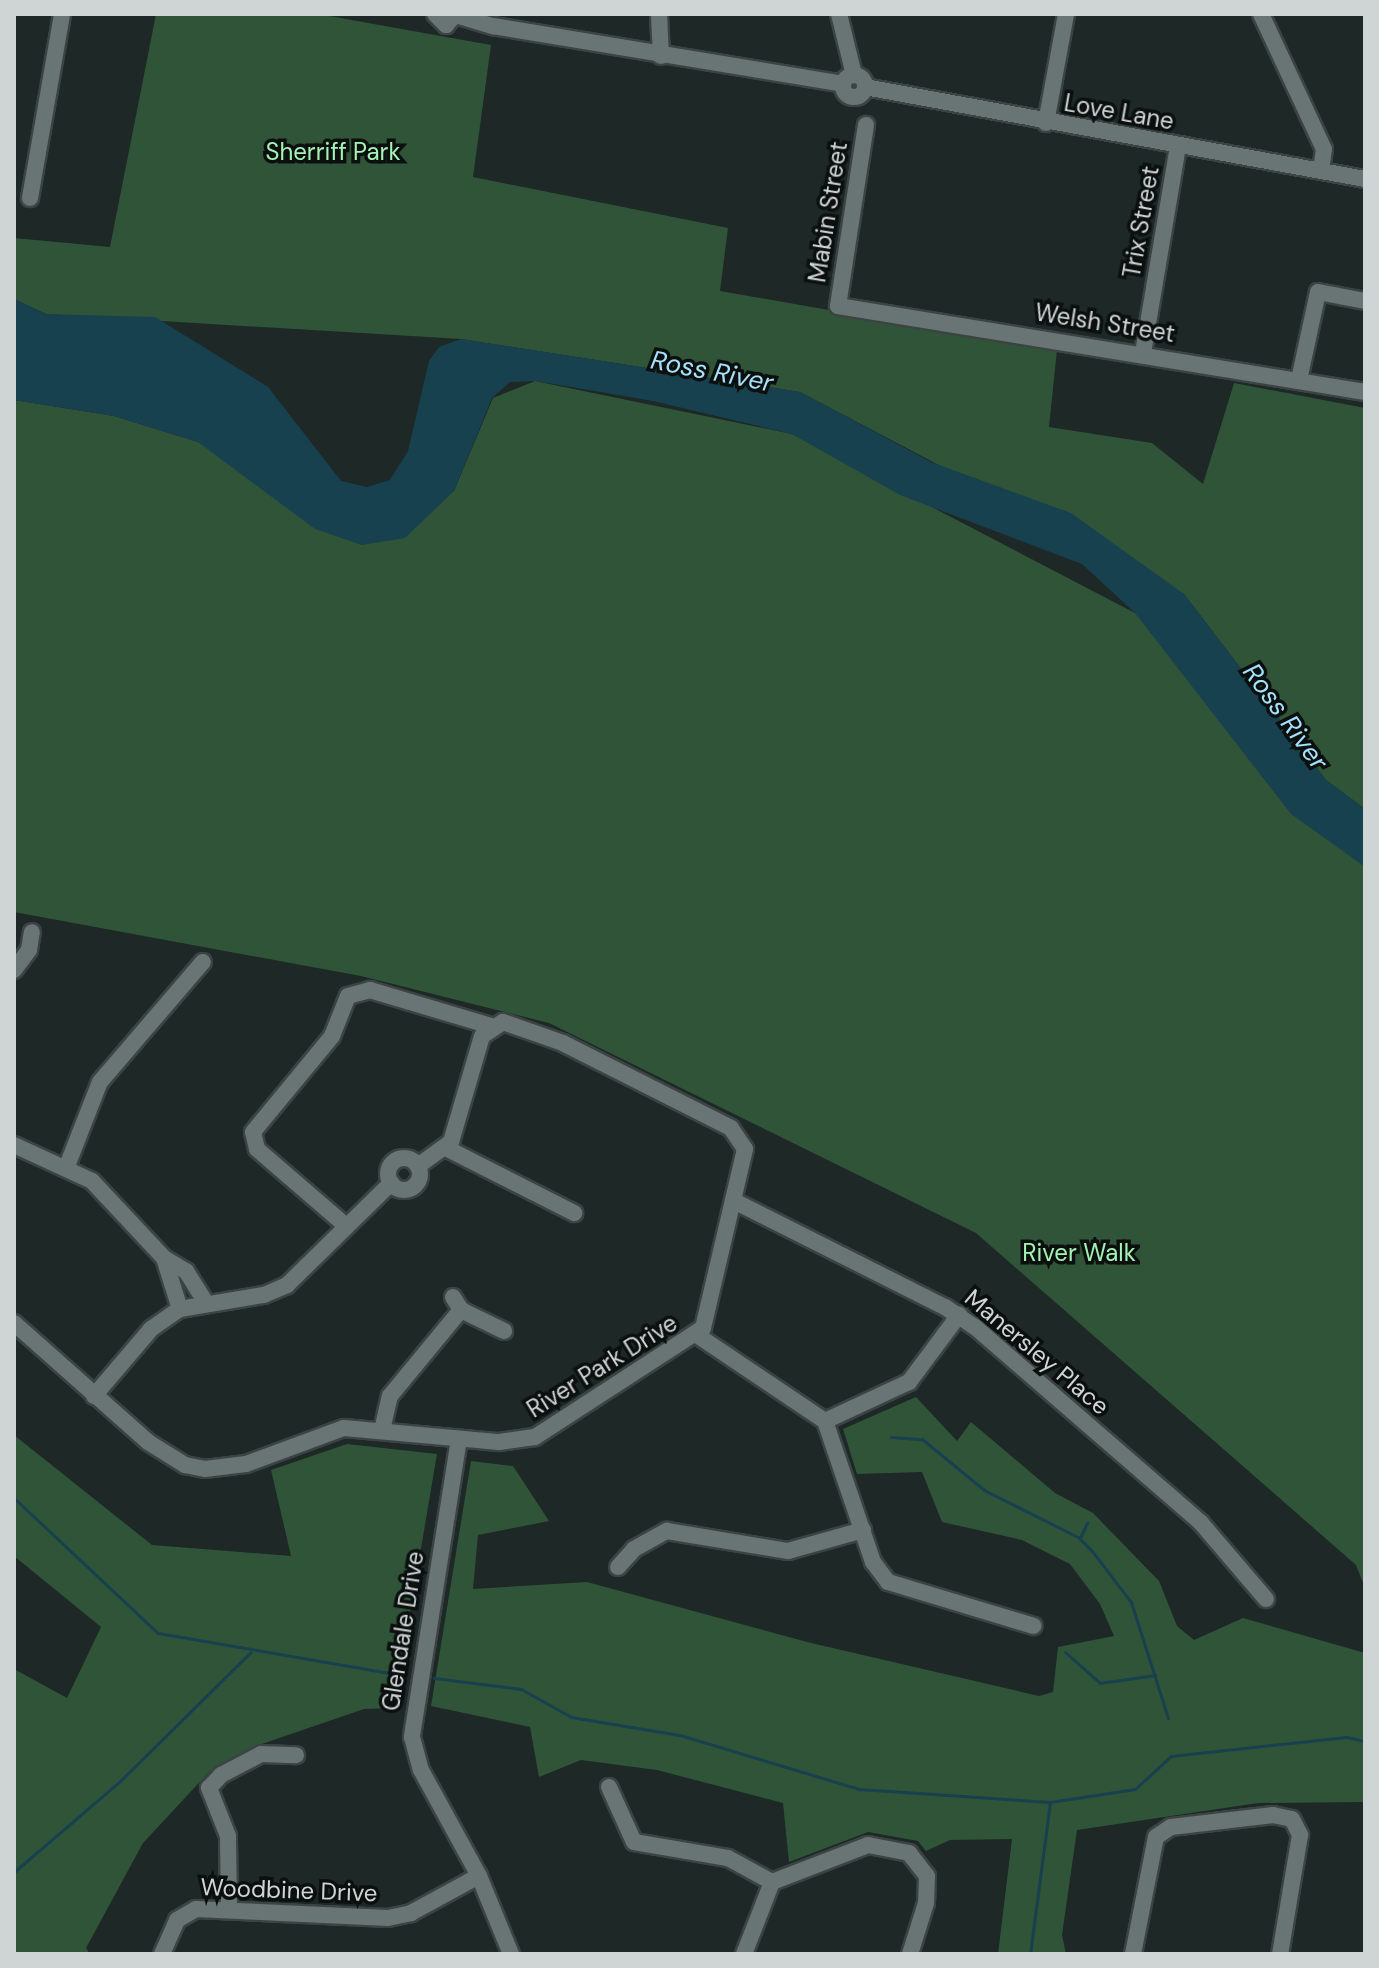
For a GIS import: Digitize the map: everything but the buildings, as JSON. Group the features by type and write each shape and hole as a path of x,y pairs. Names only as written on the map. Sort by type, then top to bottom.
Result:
{"street":[{"path":"30,198 62,14"},
{"name":"Love Lane","path":"435,14 446,25 456,15 661,56 854,82 1046,123 1365,179"},
{"path":"659,14 661,56"},
{"path":"839,14 854,82"},
{"path":"1046,123 1066,14"},
{"path":"1261,14 1324,149 1321,171"},
{"name":"Mabin Street","path":"838,306 866,125"},
{"name":"Trix Street","path":"1143,353 1178,147"},
{"path":"1299,380 1318,292 1365,301"},
{"name":"Welsh Street","path":"838,306 1143,353 1365,392"},
{"path":"14,970 29,950 32,932"},
{"path":"67,1166 100,1082 203,962"},
{"name":"River Park Drive","path":"14,1323 165,1456 205,1469 246,1464 330,1430 382,1430 499,1442 535,1437 697,1335 710,1306 745,1149 731,1128 543,1034 503,1022 491,1026 370,990 348,996 332,1036 253,1132 257,1149 345,1225"},
{"path":"94,1396 151,1329 180,1309 205,1302 264,1295 287,1285 391,1183 411,1188 420,1179 418,1166 446,1148 454,1136 479,1043 491,1026"},
{"path":"14,1145 67,1166 92,1181 164,1258 186,1271 205,1302"},
{"path":"446,1148 574,1213"},
{"name":"Manersley Place","path":"734,1201 959,1315 1201,1523 1266,1599"},
{"path":"164,1258 180,1309"},
{"path":"382,1430 390,1396 457,1303 504,1331"},
{"path":"825,1421 909,1382 959,1315"},
{"path":"697,1335 825,1421 873,1562 888,1582 1034,1626"},
{"name":"Glendale Drive","path":"459,1439 412,1728 421,1770 479,1876 511,1954"},
{"path":"618,1567 634,1549 667,1531 788,1551 863,1530"},
{"path":"229,1909 228,1836 209,1788 221,1775 261,1754 296,1755"},
{"path":"609,1787 634,1842 728,1858 772,1882"},
{"path":"1133,1954 1156,1837 1182,1825 1273,1815 1292,1819 1300,1835 1280,1954"},
{"path":"744,1954 772,1882 868,1845 909,1853 928,1884 910,1954"},
{"name":"Woodbine Drive","path":"162,1954 185,1912 229,1909 388,1918 411,1913 479,1876"}],"green space":[{"name":"Sherriff Park","path":"156,14 318,14 491,45 473,177 728,228 720,291 1057,350 1049,427 1152,443 1203,484 1234,383 1365,408 1365,809 1326,780 1184,594 800,392 461,339 46,314 14,299 14,238 110,247"},
{"name":"River Walk","path":"535,381 792,434 1135,613 1365,859 1365,1588 1356,1565 976,1233 549,1023 361,976 14,912 14,400 114,416 198,442 362,545 454,491 493,398"},
{"path":"916,1397 957,1441 971,1422 1055,1493 1093,1513 1159,1581 1177,1626 1194,1640 1243,1618 1365,1653 1365,1802 1258,1803 1077,1830 1062,1935 1066,1954 998,1954 1012,1839 950,1840 926,1851 918,1841 868,1832 789,1862 783,1803 657,1770 581,1760 539,1777 530,1727 431,1706 471,1461 513,1466 549,1521 478,1535 473,1589 587,1582 811,1643 1039,1696 1053,1692 1058,1647 1114,1636 1100,1604 1070,1564 1022,1540 942,1522 922,1472 857,1474 843,1429"},
{"path":"14,1435 152,1545 291,1556 271,1470 347,1444 437,1454 394,1708 364,1709 256,1746 210,1771 143,1843 86,1948 90,1954 14,1954 14,1669 67,1698 101,1627 14,1556"}],"water":[{"path":"14,299 46,314 155,317 268,387 341,481 367,487 390,480 408,451 429,361 439,347 461,339 800,392 931,462 1071,513 1184,594 1326,780 1365,809 1365,867 1291,814 1135,613 1082,564 900,495 792,434 653,401 536,381 510,382 492,398 454,491 405,538 362,545 315,529 198,442 114,416 14,400"}],"waterway":[{"path":"891,1437 922,1439 984,1490 1078,1537 1092,1551 1131,1602 1168,1718"},
{"path":"14,1498 158,1633 402,1675"},
{"path":"1080,1538 1087,1523"},
{"path":"14,1872 119,1782 251,1652"},
{"path":"1065,1652 1100,1683 1155,1675"},
{"path":"434,1678 521,1689 571,1717 680,1735 859,1789 1050,1802 1135,1789 1171,1756 1346,1737 1365,1741"},
{"path":"1030,1954 1050,1803"}],"water label":[{"name":"Ross River","path":"712,372"},
{"name":"Ross River","path":"1285,717"}]}
